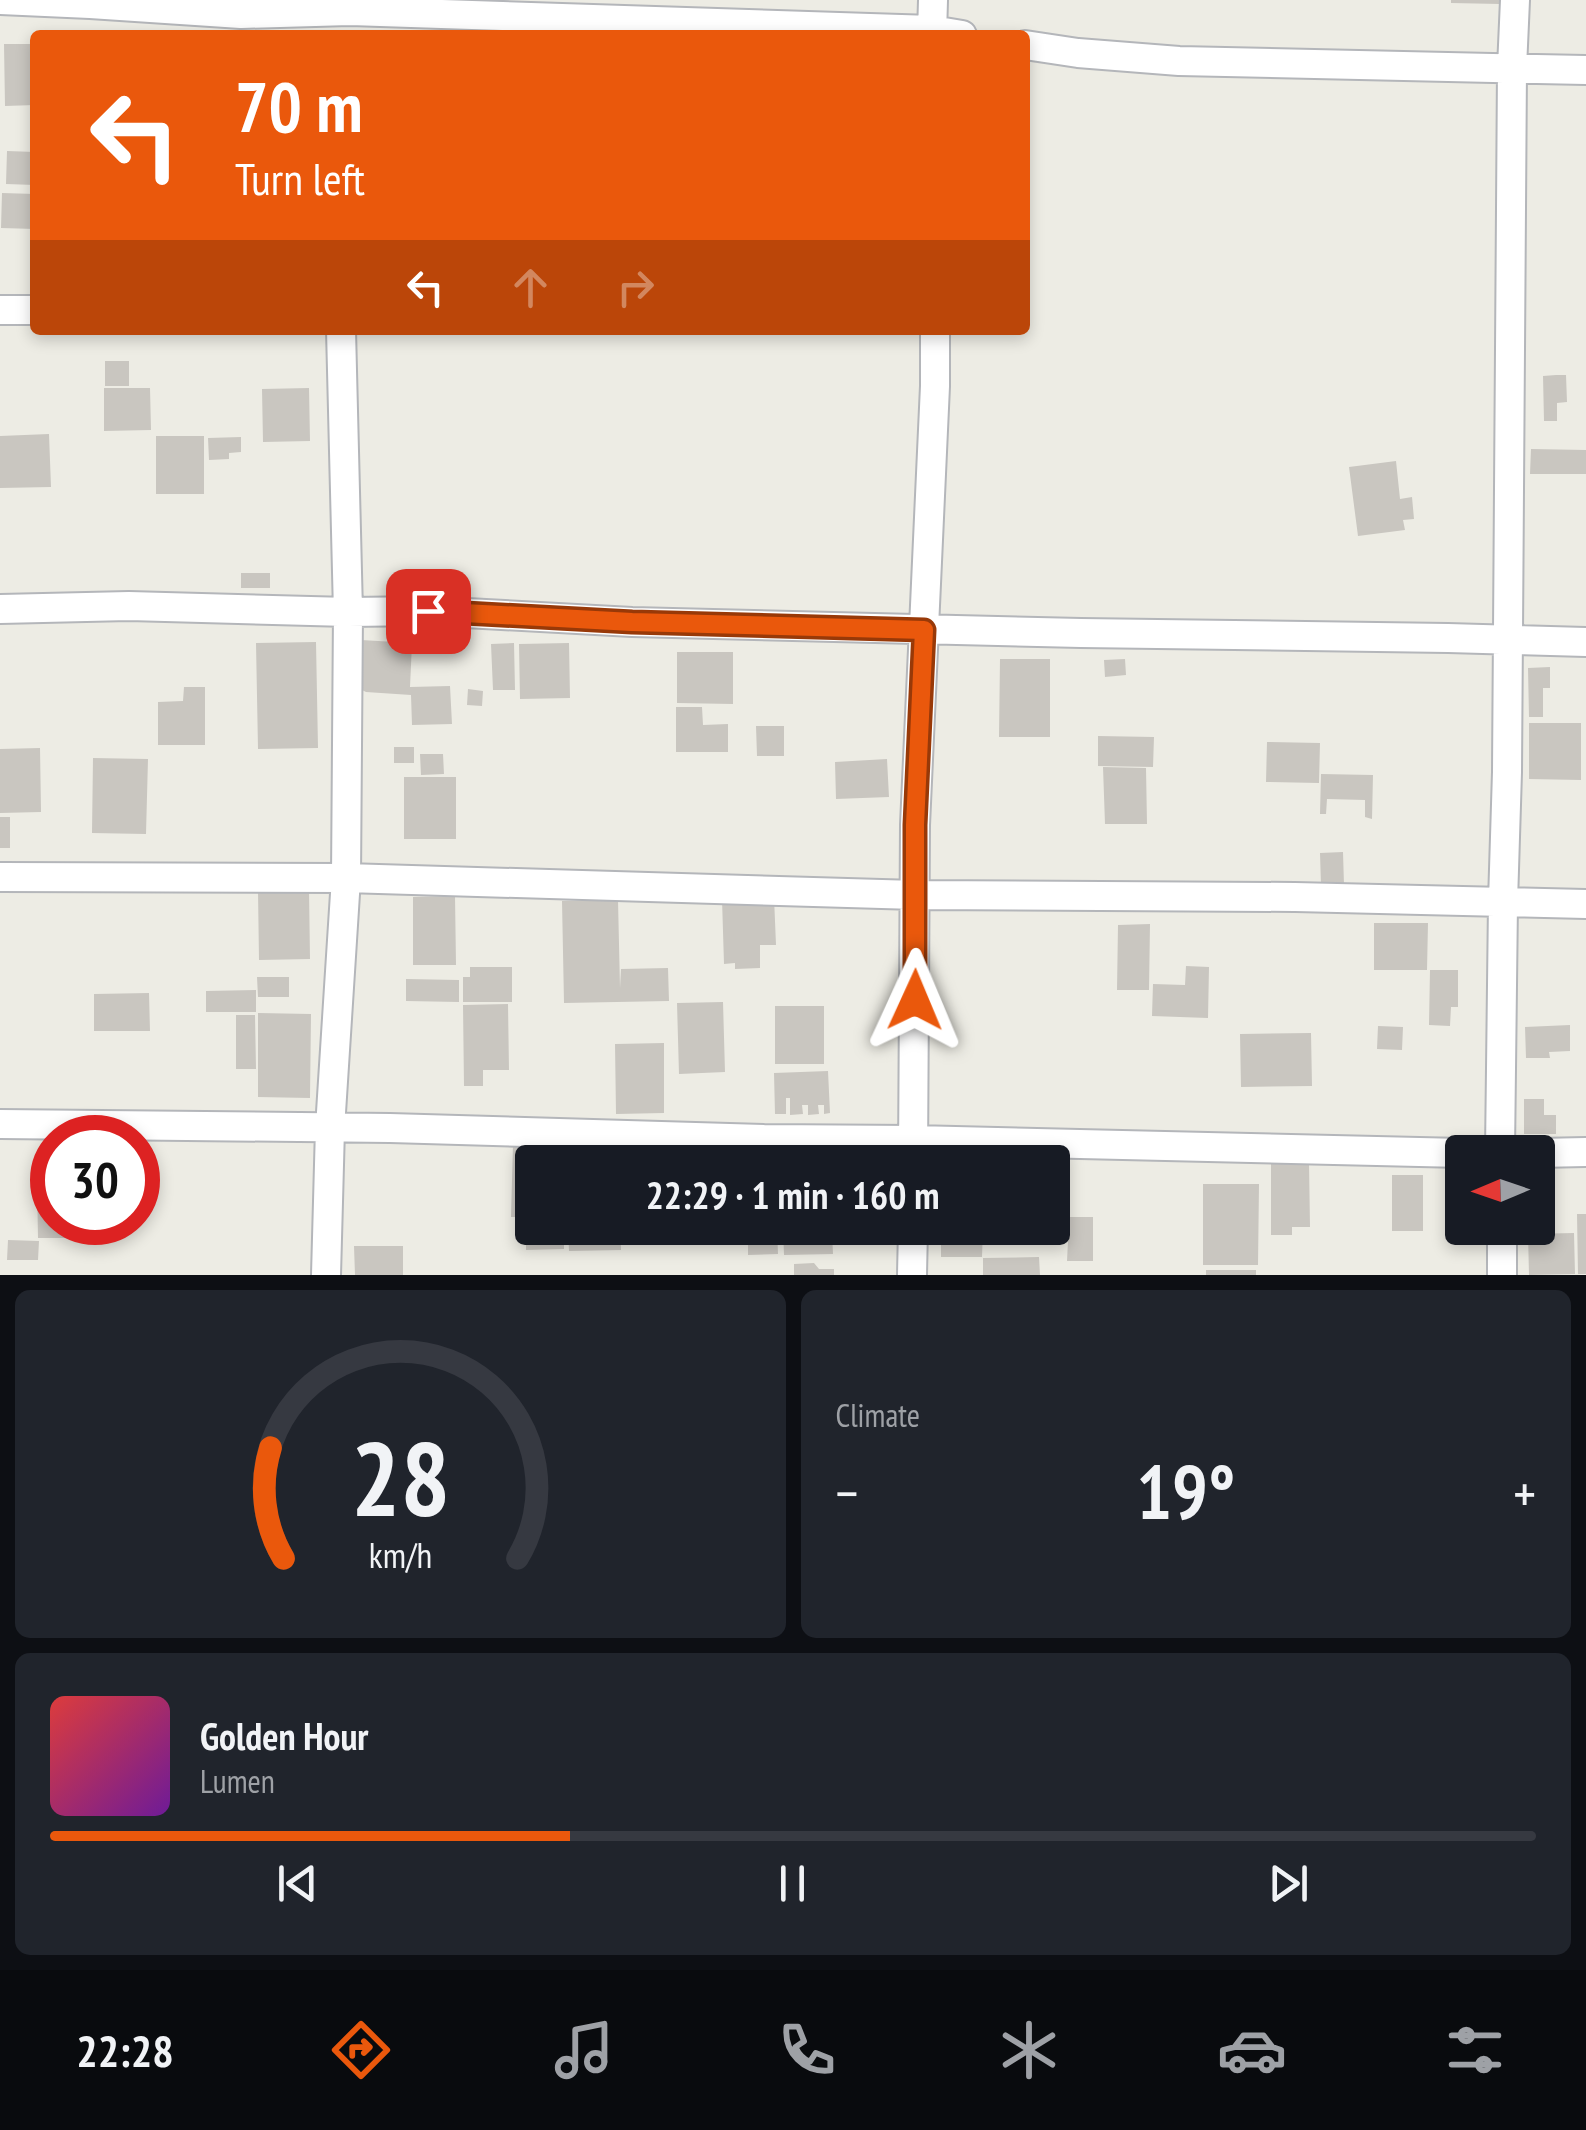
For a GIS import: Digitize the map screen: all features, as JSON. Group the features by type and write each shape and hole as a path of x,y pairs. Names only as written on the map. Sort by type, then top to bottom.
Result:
{"street":[{"path":"0,0 242,14 835,30"},
{"path":"932,0 932,30"},
{"path":"1500,1135 1515,0"},
{"path":"1030,46 1178,61 1586,70"},
{"path":"0,310 30,310"},
{"path":"326,1275 330,1128 346,878 348,612 341,335"},
{"path":"914,1145 915,825 934,335"},
{"path":"0,609 129,606 428,611 632,622 924,630 1586,642"},
{"path":"0,877 346,878 916,895 1295,897 1586,904"},
{"path":"0,1124 330,1128 764,1139 839,1145"},
{"path":"1070,1152 1445,1153"},
{"path":"1555,1153 1586,1152"},
{"path":"912,1275 913,1245"},
{"path":"1502,1245 1502,1275"}],"building":[{"path":"1500,0 1500,4 1451,3"},
{"path":"4,44 30,44 30,105 5,106"},
{"path":"7,151 30,152 30,185 6,184"},
{"path":"2,193 30,194 30,229 1,228"},
{"path":"105,361 129,361 129,386 105,386"},
{"path":"1566,375 1567,402 1557,403 1557,421 1544,421 1543,376"},
{"path":"104,388 150,388 151,430 104,431"},
{"path":"309,388 310,441 263,442 262,389"},
{"path":"49,434 51,487 0,488 0,436"},
{"path":"156,436 204,436 204,494 156,494"},
{"path":"241,437 241,452 229,453 229,459 209,460 208,438"},
{"path":"1531,449 1586,450 1586,474 1530,474"},
{"path":"1396,461 1400,499 1412,497 1414,519 1403,520 1405,530 1358,536 1349,467"},
{"path":"241,573 270,573 270,588 241,588"},
{"path":"361,640 412,643 410,687 450,686 452,724 412,725 411,695 360,689"},
{"path":"316,642 318,748 258,749 256,643"},
{"path":"514,643 515,690 493,690 491,644"},
{"path":"569,643 570,698 520,699 519,644"},
{"path":"677,652 733,652 733,704 677,703"},
{"path":"1000,659 1050,659 1050,737 999,737"},
{"path":"1125,659 1126,675 1105,677 1104,660"},
{"path":"1550,667 1550,688 1543,688 1543,717 1529,717 1528,668"},
{"path":"184,687 205,687 205,745 158,745 158,702 183,701"},
{"path":"468,689 483,691 482,706 467,705"},
{"path":"676,707 702,707 703,725 728,724 728,752 676,752"},
{"path":"1529,723 1581,723 1581,780 1529,779"},
{"path":"756,726 784,726 784,756 757,756"},
{"path":"1098,736 1154,737 1153,767 1098,766"},
{"path":"1267,742 1320,743 1319,783 1266,782"},
{"path":"394,747 414,747 414,763 394,763"},
{"path":"40,748 41,812 0,813 0,749"},
{"path":"420,754 443,754 444,774 421,775"},
{"path":"93,758 148,759 146,834 92,833"},
{"path":"887,759 889,797 836,799 835,762"},
{"path":"1103,767 1146,768 1147,824 1105,824"},
{"path":"1321,774 1373,775 1372,819 1365,817 1365,800 1327,799 1326,814 1320,814"},
{"path":"404,777 456,777 456,839 404,839"},
{"path":"0,817 10,817 10,848 0,848"},
{"path":"1343,852 1344,885 1321,885 1320,853"},
{"path":"309,890 310,959 259,960 258,891"},
{"path":"455,896 456,965 413,965 413,897"},
{"path":"774,897 776,945 760,945 760,968 735,969 735,963 724,964 722,899"},
{"path":"618,900 620,988 621,969 668,968 669,1001 564,1003 562,901"},
{"path":"1374,923 1428,923 1427,970 1374,970"},
{"path":"1150,924 1149,990 1117,990 1118,925"},
{"path":"1186,966 1209,967 1208,1018 1152,1016 1153,984 1185,985"},
{"path":"470,967 512,967 512,1002 463,1002 463,977 470,977"},
{"path":"1430,970 1458,970 1458,1007 1451,1007 1450,1026 1429,1025"},
{"path":"257,977 289,977 289,997 258,997"},
{"path":"406,979 459,980 459,1002 406,1001"},
{"path":"256,990 256,1012 206,1012 206,991"},
{"path":"149,993 150,1031 94,1031 94,994"},
{"path":"723,1002 725,1072 679,1074 677,1003"},
{"path":"508,1004 509,1070 483,1070 483,1086 464,1086 463,1005"},
{"path":"775,1006 824,1006 824,1064 775,1064"},
{"path":"258,1013 311,1014 310,1098 258,1097"},
{"path":"236,1015 255,1015 256,1069 236,1069"},
{"path":"1570,1025 1570,1051 1549,1052 1550,1058 1526,1058 1525,1027"},
{"path":"1378,1026 1403,1027 1402,1050 1377,1049"},
{"path":"1311,1033 1312,1086 1241,1087 1240,1034"},
{"path":"664,1043 664,1113 616,1114 615,1044"},
{"path":"828,1071 830,1113 824,1114 824,1105 818,1105 819,1114 808,1115 808,1105 802,1105 803,1114 790,1115 790,1098 786,1098 786,1114 775,1114 774,1073"},
{"path":"1524,1099 1544,1099 1544,1115 1556,1115 1556,1134 1524,1134"},
{"path":"513,1144 537,1145 515,1145 515,1217 511,1217"},
{"path":"1271,1163 1309,1163 1310,1227 1292,1227 1292,1235 1271,1235"},
{"path":"1392,1175 1423,1175 1423,1231 1392,1231"},
{"path":"1203,1184 1259,1184 1258,1265 1203,1265"},
{"path":"1577,1214 1586,1214 1586,1274 1578,1274"},
{"path":"1070,1217 1093,1217 1093,1261 1067,1261"},
{"path":"1555,1233 1574,1233 1575,1274 1529,1275 1528,1245 1555,1245"},
{"path":"8,1240 39,1245 38,1260 7,1260"},
{"path":"526,1245 564,1245 564,1249 526,1250"},
{"path":"569,1245 621,1245 621,1250 569,1251"},
{"path":"748,1245 778,1245 778,1254 748,1255"},
{"path":"784,1245 833,1245 833,1254 784,1255"},
{"path":"941,1245 982,1245 982,1257 941,1257"},
{"path":"354,1246 403,1246 403,1275 355,1275"},
{"path":"1039,1257 1040,1275 983,1275 983,1258"},
{"path":"814,1263 819,1269 834,1269 834,1275 794,1275 794,1264"},
{"path":"1206,1270 1256,1270 1256,1275 1206,1275"}],"route":[{"path":"428,611 632,622 924,630 915,825 915,1000"}]}
